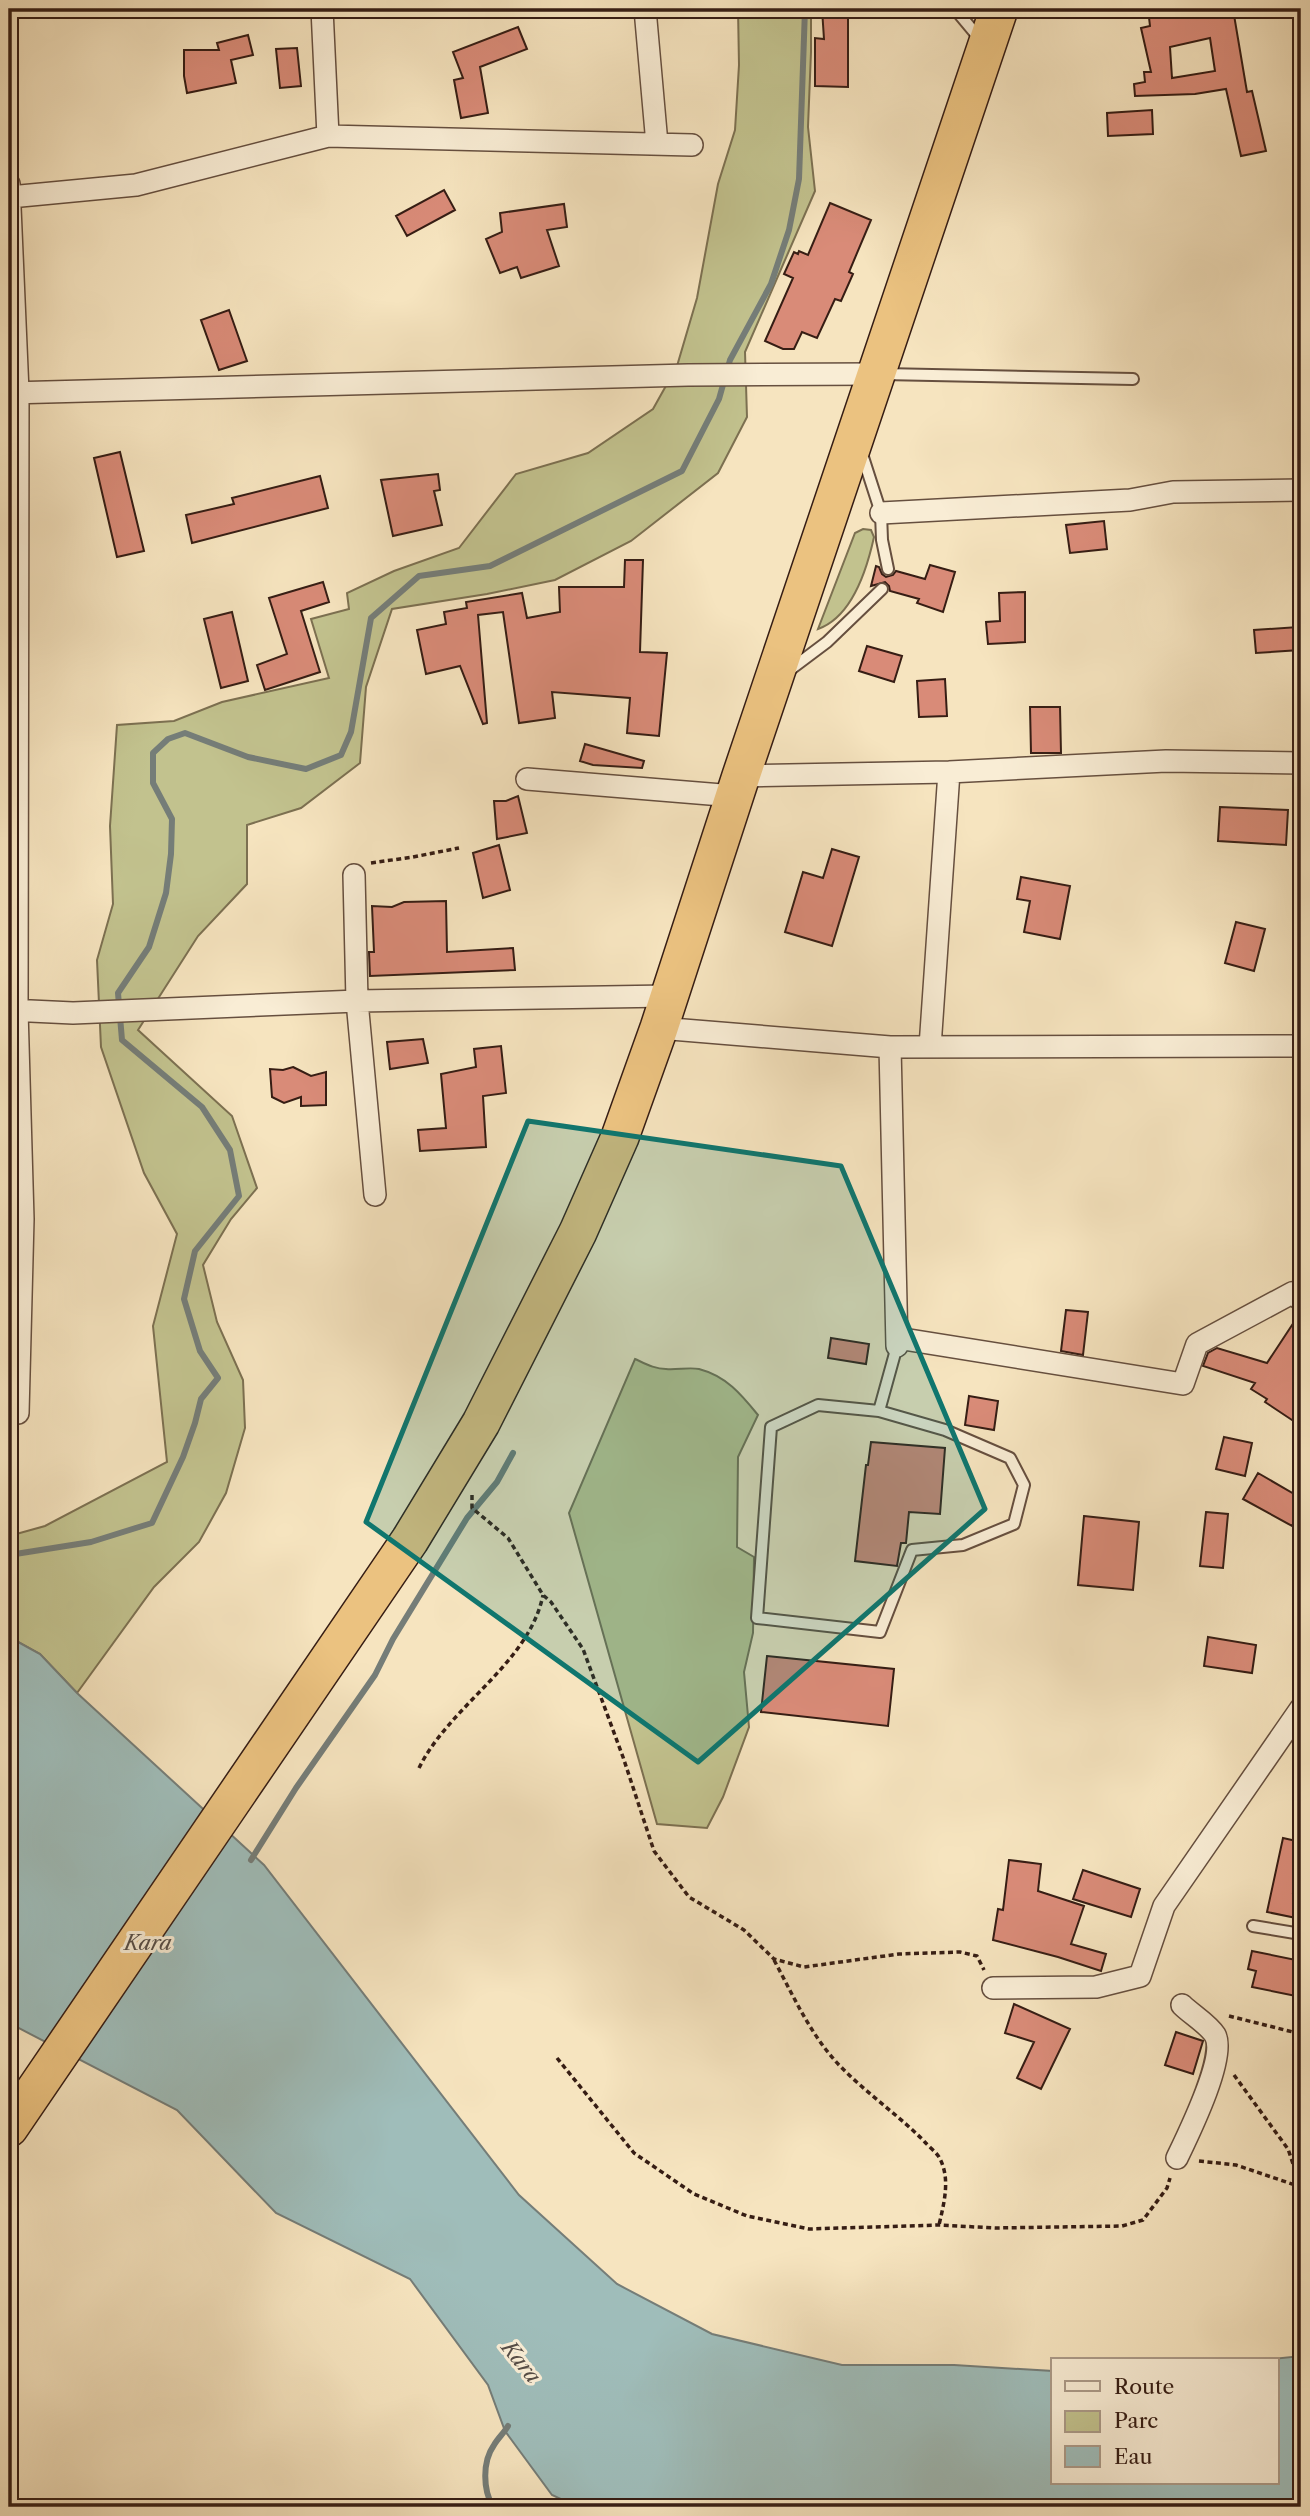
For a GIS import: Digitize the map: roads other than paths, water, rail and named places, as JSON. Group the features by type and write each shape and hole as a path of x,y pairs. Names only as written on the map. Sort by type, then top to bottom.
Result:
{"highway":[{"path":"9,2128 410,1540 481,1423 601,1184 664,1012 737,786 999,9"}],"street":[{"path":"322,9 328,136"},
{"path":"645,9 657,144"},
{"path":"9,197 136,186 328,136 692,145"},
{"path":"9,184 13,393 13,1010 23,1219 18,1413"},
{"path":"13,393 688,376 877,374"},
{"path":"881,513 1130,500 1173,492 1301,490"},
{"path":"527,779 737,786 1166,761 1301,763"},
{"path":"930,1048 949,772"},
{"path":"354,875 357,1001 375,1195"},
{"path":"13,1010 73,1013 357,1001 664,1012 890,1047 1301,1046"},
{"path":"890,1047 897,1342 1183,1384 1197,1344 1292,1293 1301,1300"},
{"path":"993,1988 1096,1987 1140,1976 1164,1906 1301,1708"},
{"path":"1177,2158 1203,2098 1218,2054 1215,2035 1182,2005"}],"lane":[{"path":"955,9 986,46"},
{"path":"877,374 1133,379"},
{"path":"856,435 881,513 882,540 888,569"},
{"path":"772,682 827,642 882,589"},
{"path":"879,1411 897,1342"},
{"path":"818,1405 879,1411 944,1430 1010,1458 1024,1485 1014,1524 963,1545 912,1550 880,1632 757,1618 771,1427 818,1405"},
{"path":"1253,1926 1301,1934"}],"water":[{"name":"Kara","path":"9,1637 40,1654 77,1693 264,1865 519,2195 617,2284 712,2334 842,2365 954,2365 1051,2371 1051,2484 1278,2484 1278,2358 1301,2356 1301,2507 578,2507 552,2495 505,2431 488,2385 410,2279 276,2213 177,2110 9,2023"}],"waterway":[{"path":"9,1555 91,1542 152,1523 183,1457 201,1399 218,1378 200,1351 184,1299 195,1251 239,1196 230,1150 202,1107 122,1040 118,993 149,947 166,893 171,854 172,819 153,783 153,753 168,739 185,733 248,757 306,769 341,755 351,732 371,618 419,576 490,566 682,471 719,399 730,360 771,284 789,230 799,179 805,9"},
{"path":"251,1860 296,1788 375,1675 393,1639 467,1518 497,1482 513,1453"},
{"path":"493,2507 487,2493 487,2459 508,2426"}]}
